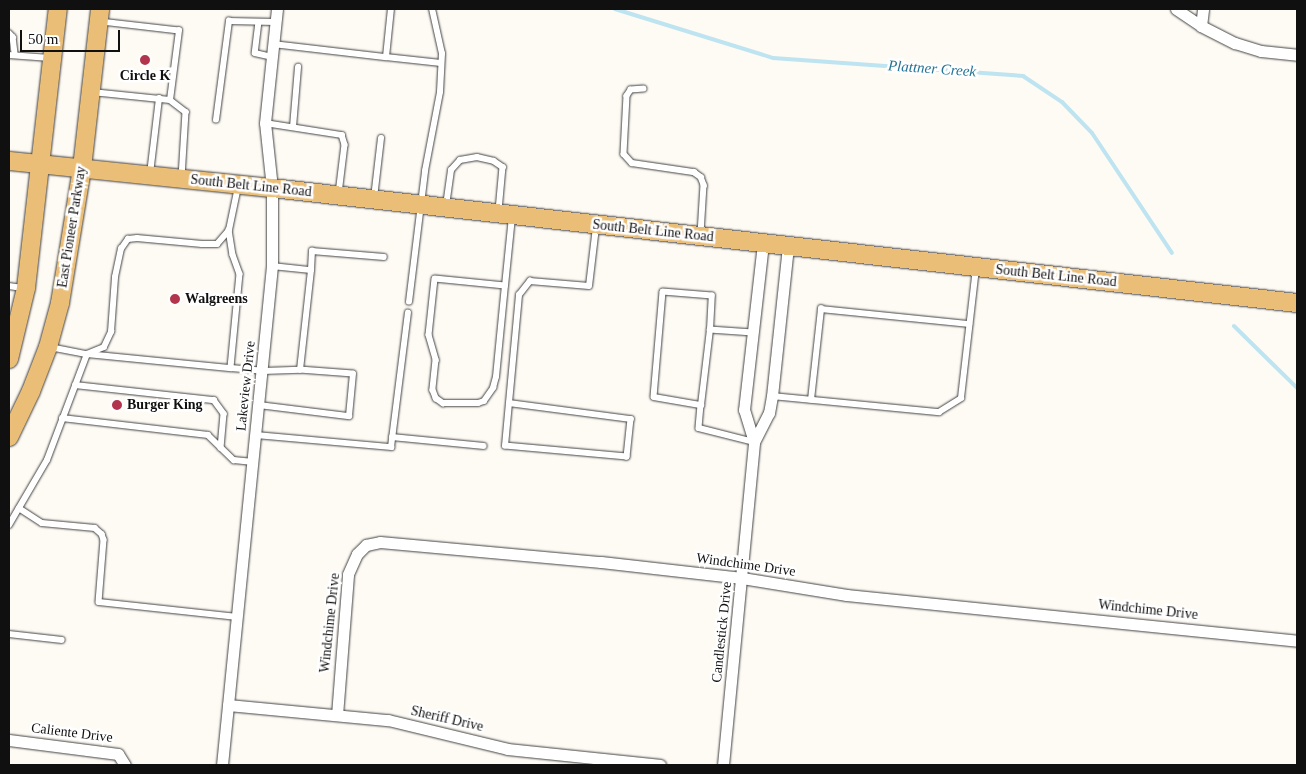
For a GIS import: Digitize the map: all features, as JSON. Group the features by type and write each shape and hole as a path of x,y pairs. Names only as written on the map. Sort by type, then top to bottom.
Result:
{"main road":[{"path":"10,349 17,287 40,164 58,9"},
{"name":"East Pioneer Parkway","path":"9,437 31,391 48,347 60,302 82,168 99,16"},
{"name":"South Belt Line Road","path":"9,161 339,195 1222,293 1297,303"}],"street":[{"name":"Lakeview Drive","path":"222,765 263,371 272,266 272,188 265,123 277,9"},
{"path":"1176,9 1201,26 1235,43 1261,50 1297,55"},
{"path":"1201,26 1203,9"},
{"name":"Candlestick Drive","path":"754,442 744,410 762,243"},
{"name":"Candlestick Drive","path":"723,765 754,442 769,413 772,396 788,246"},
{"name":"Windchime Drive","path":"337,715 348,574 357,554 366,546 380,542 601,562 742,578 847,595 1297,641"},
{"name":"Sheriff Drive","path":"228,705 388,720 508,749 660,765"},
{"name":"Caliente Drive","path":"9,740 118,754 125,765"}],"lane":[{"path":"386,57 391,9"},
{"path":"409,302 425,170 440,92 441,63 432,9"},
{"path":"99,16 179,31 170,100"},
{"path":"216,120 229,21 275,22"},
{"path":"259,22 255,53 272,56"},
{"path":"9,33 13,37 12,54 52,59"},
{"path":"273,44 441,63"},
{"path":"293,127 298,67"},
{"path":"644,89 630,90 627,96 623,137 624,154 632,163 694,172 701,177 704,185 700,236"},
{"path":"91,92 170,100 186,112 182,178"},
{"path":"150,175 158,99"},
{"path":"265,123 342,135 345,145 339,195"},
{"path":"374,200 381,138"},
{"path":"446,208 451,170 460,160 477,157 494,161 503,166 505,286 494,388 484,401 478,403 443,403 436,398 433,390 436,360 430,335 435,279 505,286"},
{"path":"231,368 240,274 233,255 229,230 238,184"},
{"path":"509,403 631,419 628,457 505,446 509,403 520,294 530,281 589,286 596,224"},
{"path":"9,525 47,460 87,354 104,347 112,332 115,277 121,249 128,239 217,244 229,230"},
{"path":"300,370 312,251 384,258"},
{"path":"272,266 311,270"},
{"path":"772,396 939,412 961,398 976,267"},
{"path":"701,404 654,397 663,292 712,296 699,428 754,442"},
{"path":"811,400 821,309 970,324"},
{"path":"256,435 391,447 408,313"},
{"path":"710,330 753,333"},
{"path":"48,347 87,354 263,371 300,370 353,374 349,416 259,405"},
{"path":"75,385 214,400 224,414 221,448"},
{"path":"62,418 208,435 234,460 253,462"},
{"path":"392,437 484,446"},
{"path":"19,508 42,523 95,528 102,534 104,540 99,602 237,617"},
{"path":"9,634 62,640"}],"waterway":[{"name":"Plattner Creek","path":"615,9 773,58 1023,76 1062,102 1092,133 1172,253"},
{"name":"Plattner Creek","path":"1234,326 1297,388"}],"place":[{"name":"Circle K","path":"145,60"},
{"name":"Walgreens","path":"175,299"},
{"name":"Burger King","path":"117,405"}]}
